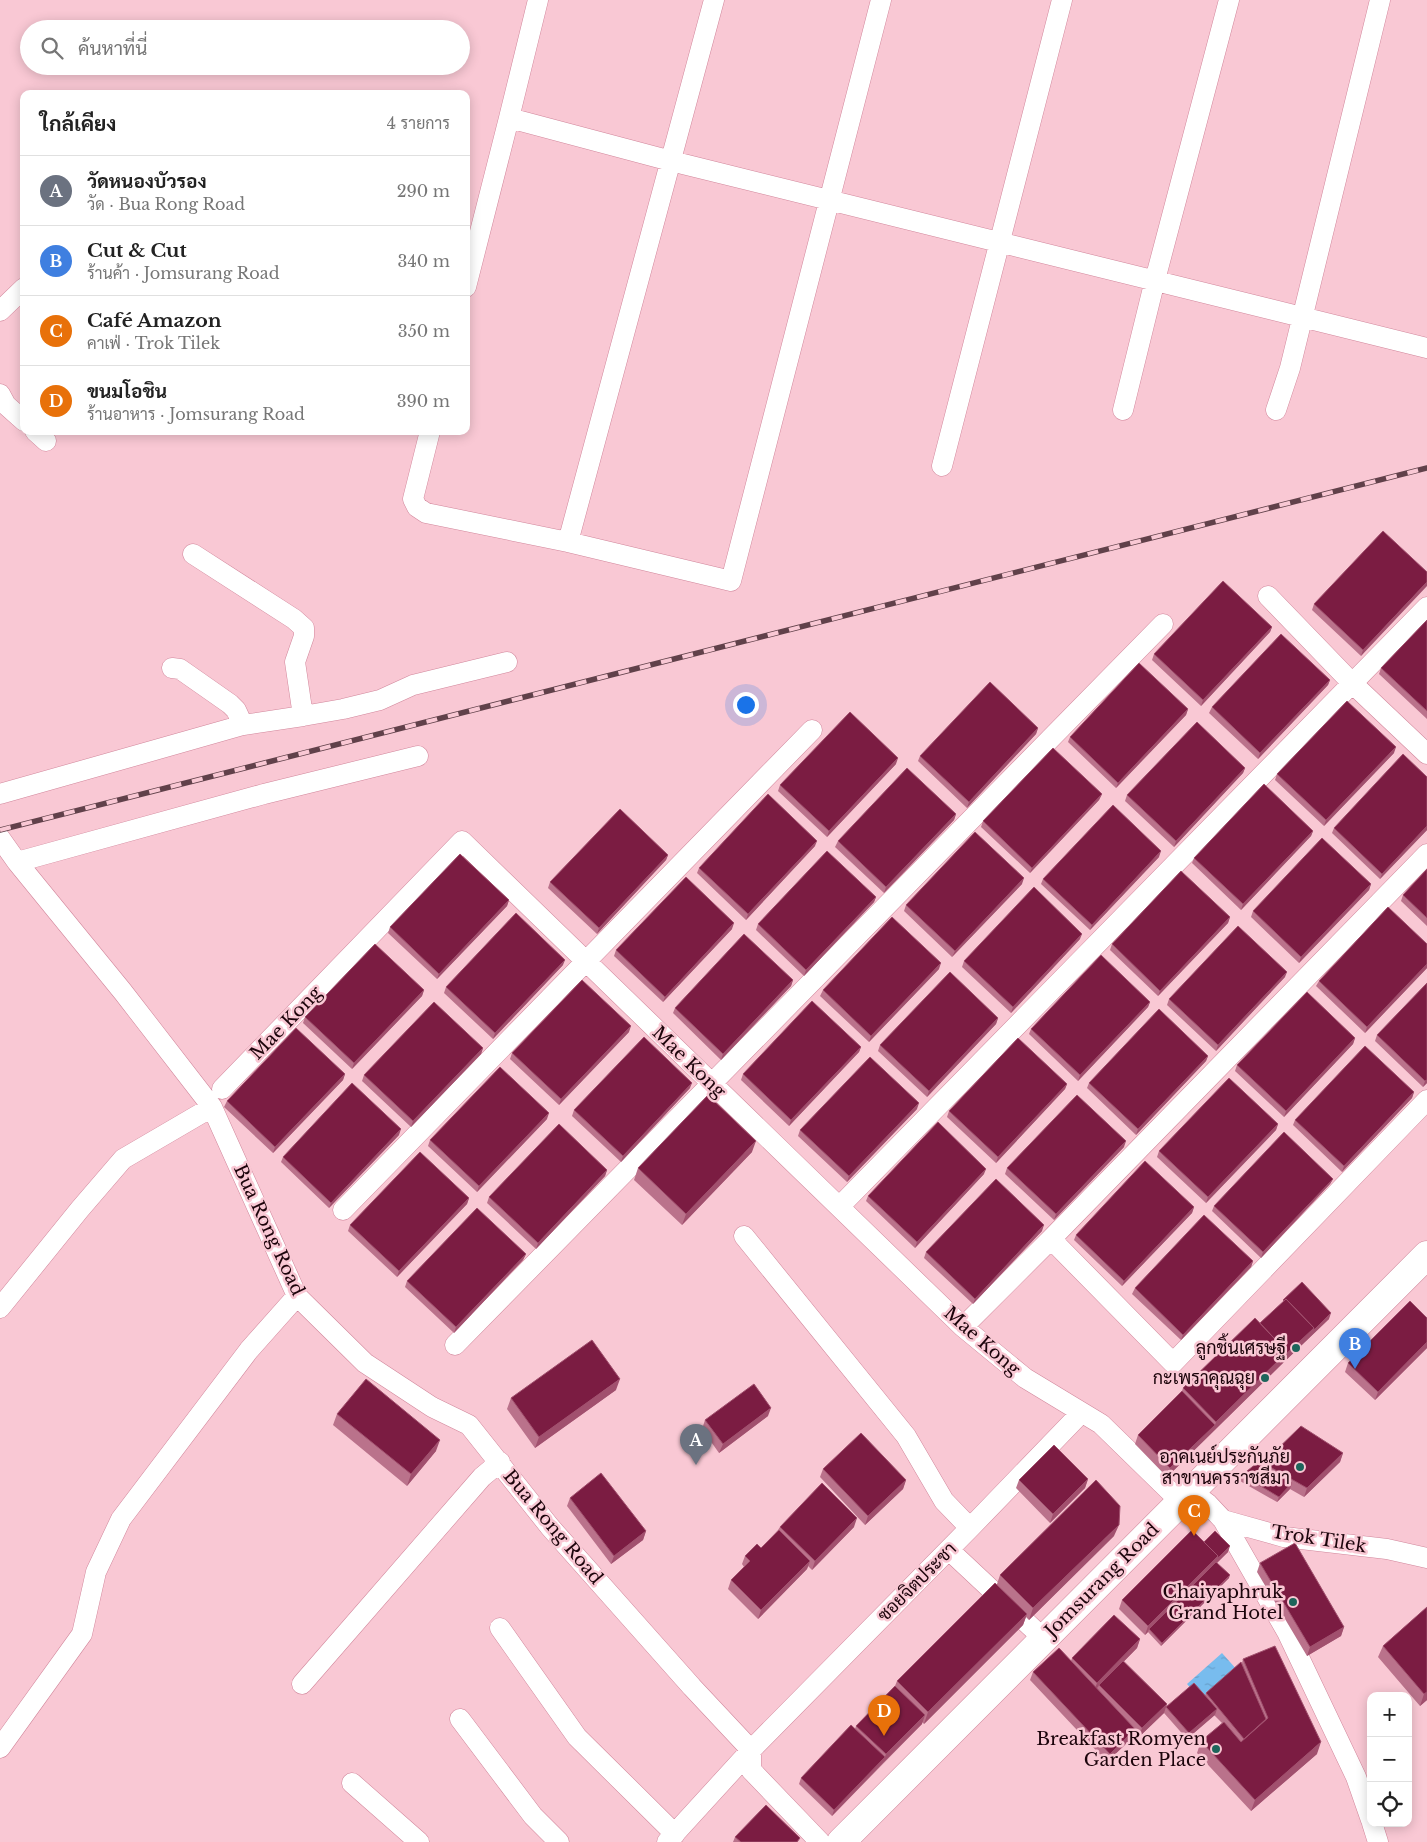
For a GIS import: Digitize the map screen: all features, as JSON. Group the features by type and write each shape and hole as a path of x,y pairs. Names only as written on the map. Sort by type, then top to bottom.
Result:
{"main road":[{"name":"Jomsurang Road","path":"841,1842 1427,1255"}],"street":[{"path":"470,271 538,0"},
{"path":"568,542 714,0"},
{"path":"429,435 413,499 417,508 426,514 568,542 731,581 880,0"},
{"path":"942,466 1062,0"},
{"path":"1123,410 1155,280 1229,0"},
{"path":"1276,410 1290,368 1380,0"},
{"path":"509,118 671,161 1427,348"},
{"path":"0,311 20,292"},
{"path":"0,394 6,406 20,418"},
{"path":"193,554 294,619 304,628 304,636 295,662 303,716"},
{"path":"1268,596 1352,683 1427,754"},
{"path":"840,1206 1427,607"},
{"path":"455,1346 1163,624"},
{"path":"0,794 243,725 343,710 380,700 413,685 507,662"},
{"path":"172,668 180,669 230,704 236,710 243,725"},
{"path":"343,1210 812,730"},
{"path":"7,852 264,794 418,756"},
{"name":"Mae Kong","path":"222,1089 462,841 963,1327 1026,1378 1101,1424 1186,1497"},
{"name":"Bua Rong Road","path":"7,852 123,992 212,1107 296,1296 365,1363 432,1407 469,1425 550,1527 692,1687 751,1750"},
{"path":"963,1327 1427,854"},
{"path":"1051,1239 1173,1362 1427,1100"},
{"path":"0,1308 80,1208 123,1159 212,1107"},
{"path":"744,1236 906,1436 944,1502 970,1528"},
{"path":"0,1748 82,1634 96,1572 121,1518 249,1350 296,1296"},
{"name":"ซอยจิตประชา","path":"671,1838 751,1750 949,1550 1081,1413"},
{"path":"302,1684 482,1477 500,1462"},
{"path":"1186,1497 1208,1504 1223,1520 1287,1632 1356,1777 1367,1810"},
{"name":"Trok Tilek","path":"1223,1520 1284,1537 1387,1549 1427,1558"},
{"path":"949,1550 1044,1639"},
{"path":"500,1628 577,1737 671,1838"},
{"path":"460,1719 532,1816 559,1842"},
{"path":"751,1750 751,1770 820,1842"},
{"path":"352,1783 419,1842"},
{"path":"1373,1827 1378,1842"}],"water":[{"path":"1222,1653 1238,1671 1203,1702 1187,1684"}],"building":[{"path":"1383,531 1427,572 1427,582 1363,650 1314,604"},
{"path":"1223,581 1272,627 1203,700 1154,654"},
{"path":"1427,620 1427,711 1381,668"},
{"path":"1281,634 1330,680 1260,753 1212,707"},
{"path":"1139,663 1188,709 1118,783 1070,737"},
{"path":"990,682 1038,728 969,802 920,756"},
{"path":"1347,701 1396,747 1326,820 1277,774"},
{"path":"850,712 898,758 829,831 780,785"},
{"path":"1197,722 1245,768 1176,841 1127,795"},
{"path":"1053,748 1102,794 1032,868 983,821"},
{"path":"1403,754 1427,777 1427,826 1382,874 1334,828"},
{"path":"907,768 956,814 886,887 838,841"},
{"path":"1264,784 1313,831 1243,904 1194,858"},
{"path":"768,794 817,841 748,914 699,868"},
{"path":"1113,805 1161,851 1092,925 1043,879"},
{"path":"620,809 668,855 599,928 550,882"},
{"path":"975,832 1024,878 955,951 906,905"},
{"path":"1322,838 1371,884 1301,957 1253,911"},
{"path":"827,851 876,897 806,970 758,924"},
{"path":"460,854 509,900 439,974 390,927"},
{"path":"1427,869 1427,918 1403,895"},
{"path":"1181,871 1230,917 1160,991 1112,944"},
{"path":"686,877 734,923 665,997 616,950"},
{"path":"1034,887 1082,934 1013,1007 964,961"},
{"path":"1388,907 1427,944 1427,964 1367,1027 1319,981"},
{"path":"516,913 565,960 495,1033 446,987"},
{"path":"892,917 941,963 871,1036 823,990"},
{"path":"1238,926 1287,972 1218,1045 1169,999"},
{"path":"744,934 793,980 723,1054 675,1008"},
{"path":"375,944 424,990 354,1063 305,1017"},
{"path":"1101,955 1150,1002 1080,1075 1031,1029"},
{"path":"950,972 998,1018 929,1091 880,1045"},
{"path":"582,980 631,1026 561,1099 512,1053"},
{"path":"1427,983 1427,1080 1425,1081 1377,1035"},
{"path":"1307,992 1355,1038 1286,1111 1237,1065"},
{"path":"812,1001 861,1047 791,1120 743,1074"},
{"path":"434,1002 483,1048 413,1121 364,1075"},
{"path":"1159,1009 1208,1056 1138,1129 1089,1083"},
{"path":"296,1028 345,1074 275,1147 227,1101"},
{"path":"644,1037 692,1083 623,1156 574,1110"},
{"path":"1018,1038 1067,1084 998,1157 949,1111"},
{"path":"1365,1046 1414,1092 1344,1166 1295,1120"},
{"path":"870,1057 919,1103 849,1176 800,1130"},
{"path":"500,1067 549,1113 479,1186 430,1140"},
{"path":"1229,1078 1278,1124 1208,1197 1159,1151"},
{"path":"352,1083 401,1129 331,1203 283,1157"},
{"path":"708,1095 756,1141 686,1214 638,1168"},
{"path":"1077,1095 1126,1141 1056,1214 1007,1168"},
{"path":"938,1122 986,1169 917,1242 868,1196"},
{"path":"559,1124 607,1170 538,1243 489,1197"},
{"path":"1284,1132 1333,1179 1263,1252 1214,1206"},
{"path":"420,1152 469,1198 399,1271 350,1225"},
{"path":"1145,1161 1194,1207 1124,1281 1076,1235"},
{"path":"996,1179 1044,1225 975,1299 926,1252"},
{"path":"477,1208 526,1254 456,1327 407,1281"},
{"path":"1204,1215 1253,1261 1183,1335 1135,1288"},
{"path":"1302,1282 1331,1313 1313,1331 1314,1328 1286,1299 1283,1300"},
{"path":"1286,1299 1314,1328 1286,1354 1287,1352 1260,1323"},
{"path":"1410,1301 1427,1318 1427,1342 1378,1392 1348,1363"},
{"path":"1255,1318 1287,1352 1216,1422 1183,1388"},
{"path":"592,1340 620,1379 539,1437 511,1398"},
{"path":"366,1379 440,1440 411,1474 337,1414"},
{"path":"754,1384 771,1408 723,1444 705,1420"},
{"path":"1182,1391 1215,1425 1170,1468 1138,1435"},
{"name":"อาคเนย์ประกันภัย สาขานครราชสีมา","path":"1301,1426 1343,1453 1307,1488 1263,1463"},
{"path":"861,1433 906,1480 868,1516 823,1469"},
{"path":"1054,1445 1088,1479 1053,1514 1019,1480"},
{"path":"1257,1463 1292,1483 1279,1497 1242,1475"},
{"path":"601,1473 646,1531 614,1556 570,1498"},
{"path":"1096,1480 1120,1506 1119,1525 1033,1608 1000,1575"},
{"path":"822,1483 857,1518 815,1561 780,1527"},
{"path":"779,1530 810,1561 761,1610 731,1580 750,1561 745,1556 757,1544 761,1548"},
{"path":"1192,1530 1218,1556 1148,1626 1122,1600"},
{"path":"1215,1531 1230,1546 1217,1559 1218,1556 1204,1542"},
{"path":"1295,1543 1344,1627 1310,1647 1260,1563"},
{"path":"1216,1562 1230,1575 1162,1643 1149,1629"},
{"path":"995,1583 1027,1614 928,1712 897,1681"},
{"path":"1427,1607 1427,1692 1424,1694 1383,1646"},
{"path":"1114,1615 1140,1639 1097,1683 1072,1658"},
{"path":"1275,1646 1321,1742 1255,1800 1201,1741 1224,1722 1241,1742 1268,1718 1243,1659"},
{"path":"1059,1648 1135,1729 1110,1754 1033,1672"},
{"path":"1123,1661 1167,1704 1142,1728 1099,1685"},
{"path":"1241,1662 1266,1719 1244,1739 1206,1693"},
{"path":"1194,1683 1217,1709 1189,1733 1166,1707"},
{"path":"895,1686 925,1715 886,1754 856,1726"},
{"path":"851,1725 885,1757 834,1810 801,1778"},
{"path":"766,1805 800,1838 797,1842 741,1842 735,1837"}],"railway":[{"path":"0,830 1427,468"}],"place":[{"name":"ลูกชิ้นเศรษฐี","path":"1296,1348"},
{"name":"Cut & Cut","path":"1355,1369"},
{"name":"กะเพราคุณฉุย","path":"1265,1378"},
{"name":"วัดหนองบัวรอง","path":"696,1465"},
{"name":"อาคเนย์ประกันภัย สาขานครราชสีมา","path":"1300,1467"},
{"name":"Café Amazon","path":"1194,1536"},
{"name":"Chaiyaphruk Grand Hotel","path":"1293,1602"},
{"name":"ขนมโอชิน","path":"884,1736"},
{"name":"Breakfast Romyen Garden Place","path":"1216,1749"}]}
